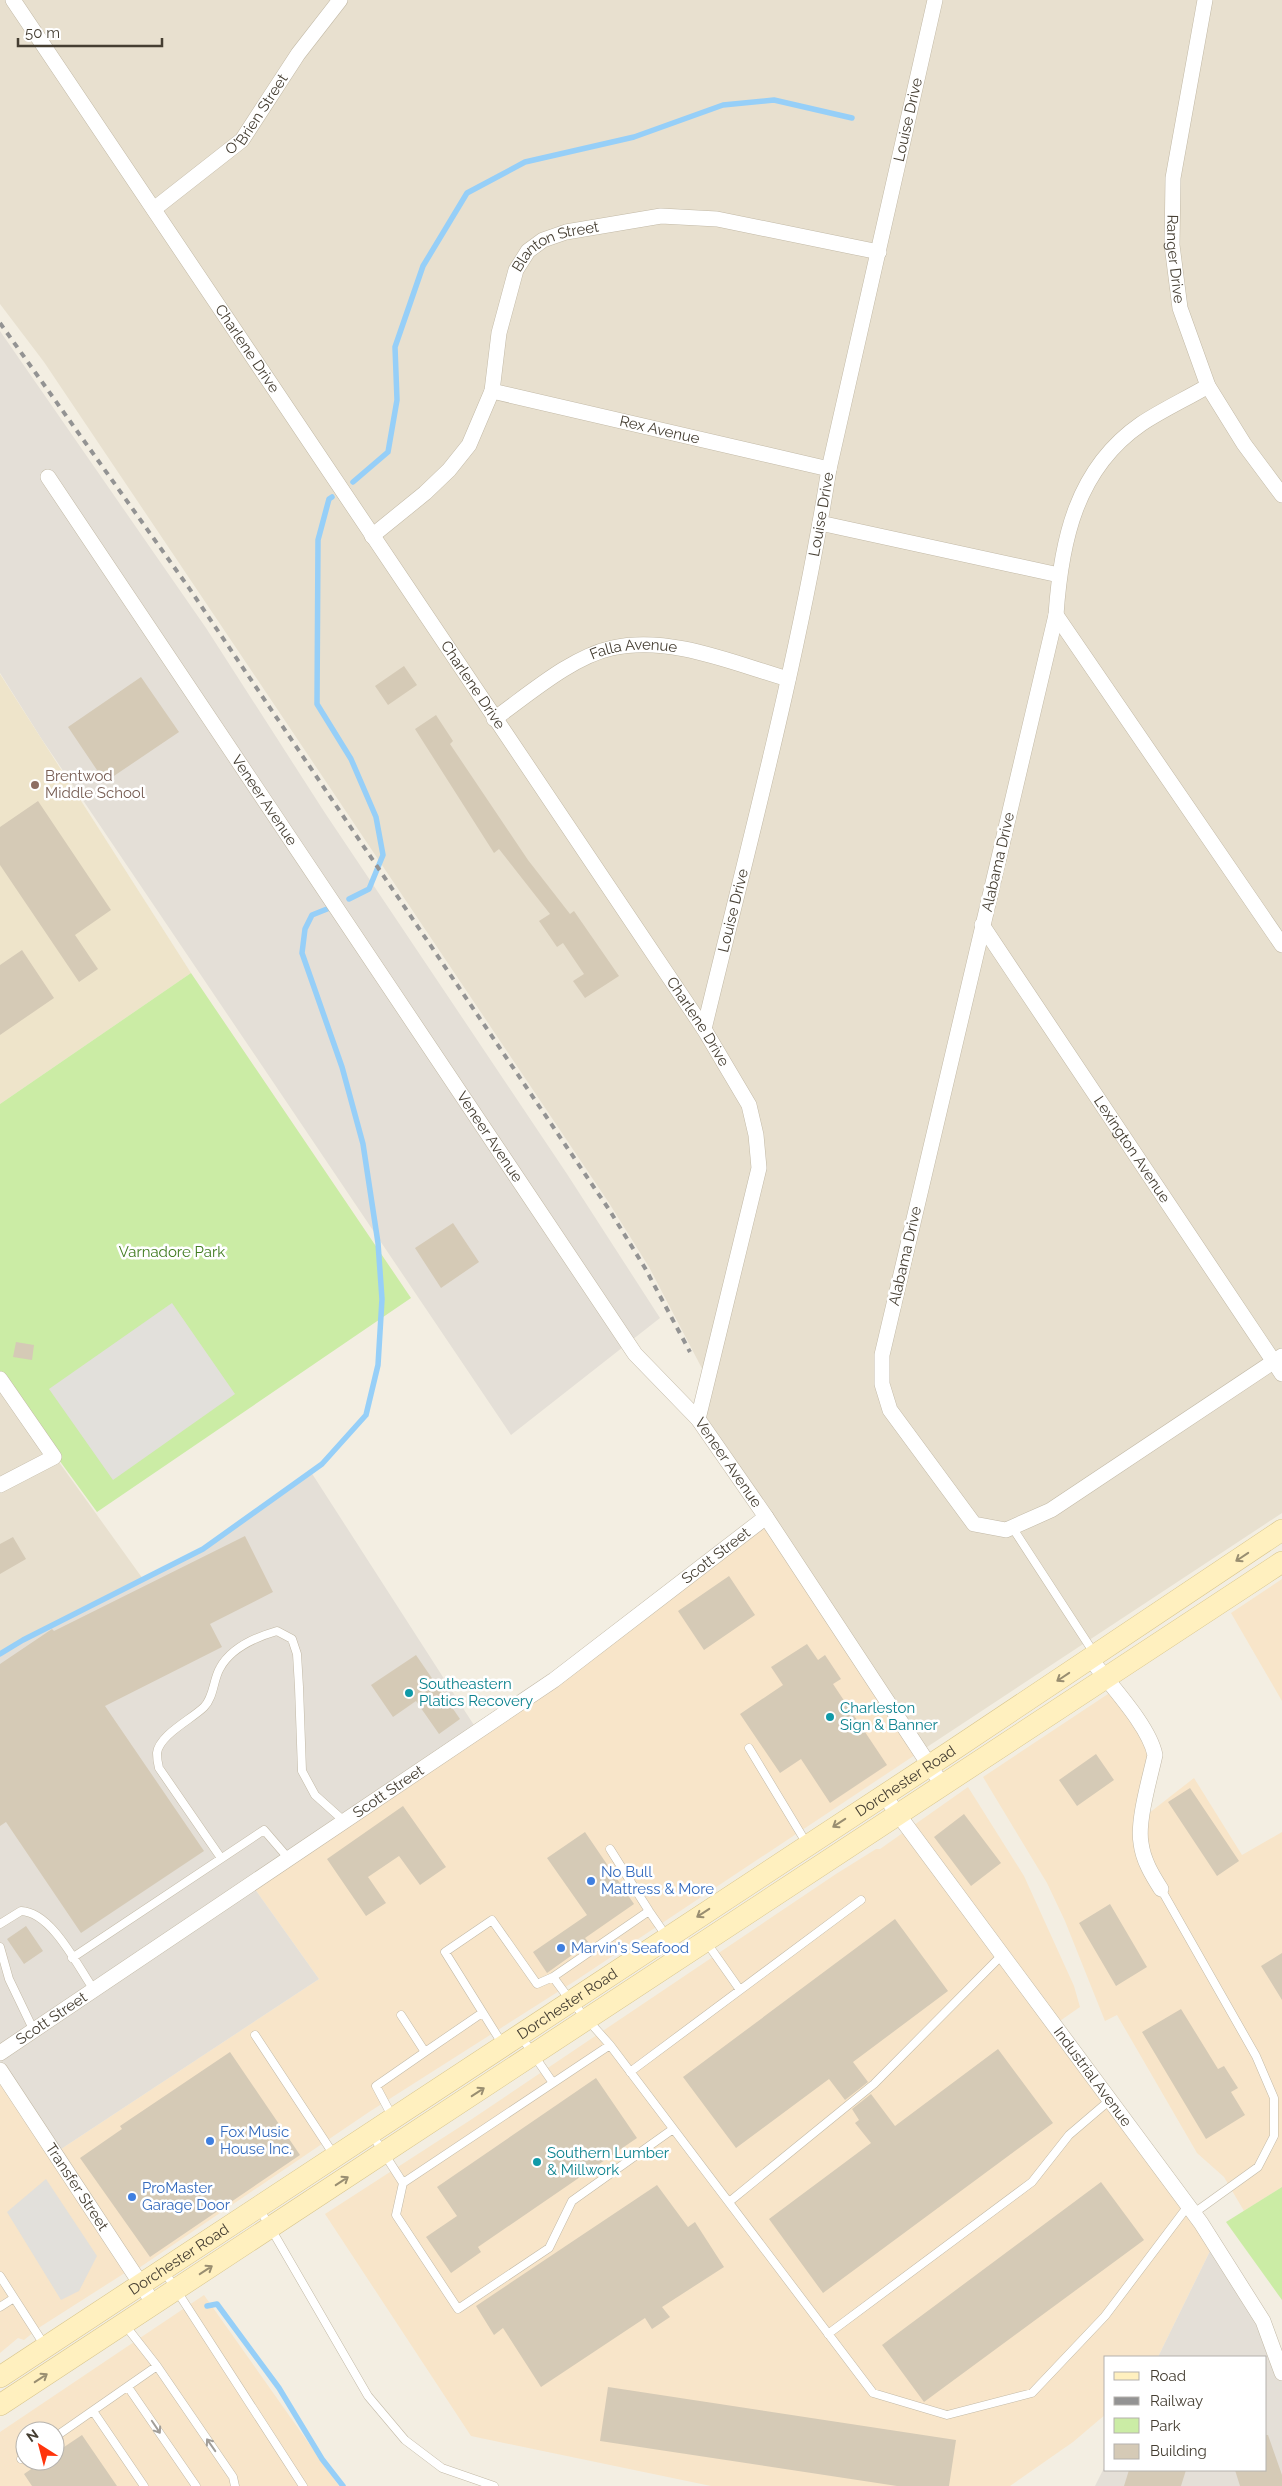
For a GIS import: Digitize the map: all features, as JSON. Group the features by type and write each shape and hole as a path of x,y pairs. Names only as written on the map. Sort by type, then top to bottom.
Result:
{"main road":[{"name":"Dorchester Road","path":"0,2377 807,1844 930,1765 1282,1530"},
{"name":"Dorchester Road","path":"0,2405 1282,1562"}],"street":[{"name":"Charlene Drive","path":"13,0 154,208 494,719 704,1029 749,1105 756,1135 759,1168 698,1419"},
{"name":"O'Brien Street","path":"154,208 242,140 298,54 340,0"},
{"name":"Louise Drive","path":"704,1029 788,679 820,523 829,469 934,0"},
{"name":"Ranger Drive","path":"1205,0 1173,178 1172,245 1180,308 1208,386 1244,444 1282,495"},
{"name":"Blanton Street","path":"372,536 425,494 470,445 492,390 499,333 516,270 528,251 543,240 566,232 661,216 718,219 879,252"},
{"name":"Alabama Drive","path":"1208,386 1141,424 1100,461 1074,509 1059,575 1056,615 882,1355 882,1384 890,1410 974,1524 1006,1530 1051,1510 1279,1364"},
{"name":"Rex Avenue","path":"492,390 829,469"},
{"name":"Veneer Avenue","path":"48,478 635,1354 698,1419 766,1518 943,1786"},
{"path":"820,523 1059,575"},
{"path":"1056,615 1282,944"},
{"name":"Falla Avenue","path":"494,719 558,673 589,656 611,648 667,645 788,679"},
{"name":"Lexington Avenue","path":"982,926 1279,1364"},
{"path":"0,1379 54,1456 0,1485"},
{"name":"Scott Street","path":"0,2053 554,1680 766,1518"},
{"path":"1093,1657 1105,1679 1153,1744 1155,1755 1140,1830 1141,1843 1147,1865 1161,1889"},
{"name":"Industrial Avenue","path":"883,1794 897,1816 1191,2210 1263,2321 1282,2373"},
{"name":"Transfer Street","path":"0,2070 154,2304"}],"lane":[{"path":"1012,1527 1093,1657"},
{"path":"221,1858 159,1768 157,1751 168,1736 204,1707 210,1699 220,1668 236,1651 257,1636 277,1631 292,1639 297,1654 302,1771 315,1795 344,1821"},
{"path":"749,1748 807,1844"},
{"path":"72,1958 264,1830 288,1859"},
{"path":"610,1849 667,1937"},
{"path":"553,1977 570,2000 610,2045 873,2393 947,2415 1032,2393 1105,2316 1191,2210 1258,2167 1274,2136 1274,2098 1256,2056 1161,1889"},
{"path":"630,2072 861,1900"},
{"path":"0,1924 21,1911 42,1919 57,1935 94,1990"},
{"path":"553,2083 533,2055 511,2040 482,2013 445,1952 492,1920 537,1984 553,1977 649,1911"},
{"path":"706,1942 740,1990"},
{"path":"0,1947 9,1979 34,2030"},
{"path":"728,2202 874,2084 1002,1955"},
{"path":"392,2118 376,2086 482,2013"},
{"path":"401,2015 425,2052"},
{"path":"256,2035 335,2156"},
{"path":"610,2045 403,2183 396,2215 458,2309 549,2248 572,2201 673,2129"},
{"path":"828,2334 1032,2182 1069,2135 1110,2100"},
{"path":"370,2133 403,2183"},
{"path":"258,2207 368,2396 406,2440 442,2468 494,2486"},
{"path":"163,2270 303,2486"},
{"path":"0,2276 46,2347"},
{"path":"0,2307 14,2298"},
{"path":"124,2324 157,2366 233,2477 235,2486"},
{"path":"65,2430 157,2366"},
{"path":"128,2387 196,2486"},
{"path":"93,2411 144,2486"}],"shaded area":[{"path":"0,0 1282,0 1282,1513 921,1751 698,1419 708,1380 649,1267 609,1203 44,362 0,304"},
{"path":"0,331 206,628 325,813 567,1174 660,1318 511,1435 41,738 0,673"},
{"name":"Brentwod Middle School","path":"0,674 191,973 0,1104"},
{"path":"172,1303 235,1394 113,1480 49,1389"},
{"path":"0,1380 143,1579 0,1654"},
{"path":"311,1472 479,1733 252,1885 319,1979 55,2153 0,2070 0,1654 23,1640 203,1549"},
{"path":"766,1517 921,1751 578,1979 369,2112 133,2272 131,2269 40,2327 24,2340 18,2338 0,2353 0,2070 55,2153 319,1979 252,1885 479,1733"},
{"path":"1282,1579 1282,1701 1231,1613"},
{"path":"1114,1690 1153,1744 1144,1817 1194,1778 1242,1855 1282,1832 1282,2187 1244,2211 1224,2177 1197,2153 1117,2015 1105,2021 1065,1921 1047,1883 983,1777"},
{"path":"968,1787 1024,1876 1074,1986 1080,2007 1054,2025 1214,2243 1158,2356 1104,2356 1104,2416 1073,2442 1010,2486 711,2486 471,2436 325,2214 469,2121 836,1874 876,1849 880,1849"},
{"path":"46,2179 97,2256 79,2291 61,2300 7,2212"},
{"path":"1214,2243 1282,2363 1282,2486 1095,2486 1104,2468 1104,2471 1267,2471 1267,2356 1158,2356"},
{"path":"204,2295 339,2486 0,2486 0,2432 15,2422 15,2471 65,2471 65,2421 16,2421"}],"green space":[{"name":"Varnadore Park","path":"191,973 411,1298 97,1512 0,1379 0,1104"},
{"path":"1282,2187 1282,2300 1226,2222"}],"building":[{"path":"404,666 417,685 388,705 375,686"},
{"path":"141,677 179,732 105,782 68,727"},
{"path":"436,715 453,741 450,744 528,860 570,914 574,911 619,976 585,998 573,981 584,974 563,943 557,947 539,921 550,914 499,849 494,853 415,729"},
{"path":"38,801 111,910 75,935 98,969 79,982 0,865 0,827"},
{"path":"22,950 54,998 0,1035 0,965"},
{"path":"453,1223 479,1262 441,1288 415,1248"},
{"path":"16,1342 34,1345 32,1360 13,1357"},
{"path":"245,1536 273,1592 210,1624 222,1647 105,1706 204,1851 81,1933 6,1822 0,1826 0,1664 52,1629 54,1631"},
{"path":"13,1537 26,1559 0,1574 0,1544"},
{"path":"729,1576 755,1615 704,1650 678,1611"},
{"name":"Charleston Sign & Banner","path":"807,1644 818,1660 825,1655 841,1679 833,1684 887,1765 830,1803 801,1759 780,1773 740,1714 783,1685 771,1667"},
{"name":"Southeastern Platics Recovery","path":"416,1655 460,1719 439,1734 416,1701 393,1717 371,1685"},
{"path":"1096,1754 1114,1780 1077,1806 1059,1780"},
{"path":"1190,1788 1239,1861 1217,1876 1168,1802"},
{"path":"403,1806 446,1867 420,1885 399,1856 368,1877 386,1903 366,1916 327,1859"},
{"path":"964,1814 1001,1863 971,1886 934,1837"},
{"name":"No Bull Mattress & More","path":"585,1832 634,1904 585,1938 589,1943 547,1973 533,1952 587,1915 547,1858"},
{"path":"1110,1904 1147,1967 1116,1986 1079,1923"},
{"path":"895,1919 948,1991 853,2062 868,2082 845,2100 829,2079 736,2148 683,2077"},
{"path":"26,1926 43,1951 24,1964 7,1939"},
{"path":"1282,1953 1282,2000 1261,1966"},
{"path":"1181,2009 1218,2069 1224,2066 1238,2088 1231,2092 1245,2115 1206,2139 1142,2032"},
{"path":"998,2049 1053,2123 823,2293 769,2219 871,2143 855,2123 859,2120 852,2109 871,2094 895,2126"},
{"name":"Fox Music House Inc.","path":"230,2052 300,2155 150,2257 80,2158 122,2129 120,2126"},
{"name":"Southern Lumber & Millwork","path":"596,2078 637,2138 478,2247 481,2252 451,2273 426,2237 457,2216 437,2187"},
{"path":"1101,2182 1144,2240 924,2402 882,2345"},
{"path":"657,2185 688,2227 695,2222 724,2267 662,2307 670,2317 652,2329 645,2318 541,2387 503,2328 494,2335 476,2306"},
{"path":"608,2387 956,2440 949,2486 897,2486 600,2441"},
{"path":"82,2435 117,2486 32,2486 24,2474 28,2471 65,2471 65,2446"},
{"path":"1268,2435 1282,2475 1282,2486 1240,2486 1235,2471 1267,2471"},
{"path":"1129,2471 1186,2471 1181,2486 1124,2486"}],"waterway":[{"path":"353,482 388,452 397,400 395,347 423,266 467,193 525,162 634,137 723,105 774,100 852,118"},
{"path":"332,497 329,499 318,540 317,704 351,759 376,817 383,855 369,889 349,899"},
{"path":"0,1654 23,1640 203,1549 322,1464 366,1415 378,1365 382,1299 378,1243 363,1144 342,1067 302,953 305,929 312,915 332,907"},
{"path":"207,2306 217,2304 279,2388 322,2459 343,2486"}],"railway":[{"path":"0,323 189,588 610,1211 645,1268 690,1352"}],"place":[{"name":"Brentwod Middle School","path":"35,785"},
{"name":"Southeastern Platics Recovery","path":"409,1693"},
{"name":"Charleston Sign & Banner","path":"830,1717"},
{"name":"No Bull Mattress & More","path":"591,1881"},
{"name":"Marvin's Seafood","path":"561,1948"},
{"name":"Fox Music House Inc.","path":"210,2141"},
{"name":"Southern Lumber & Millwork","path":"537,2162"},
{"name":"ProMaster Garage Door","path":"132,2197"}]}
